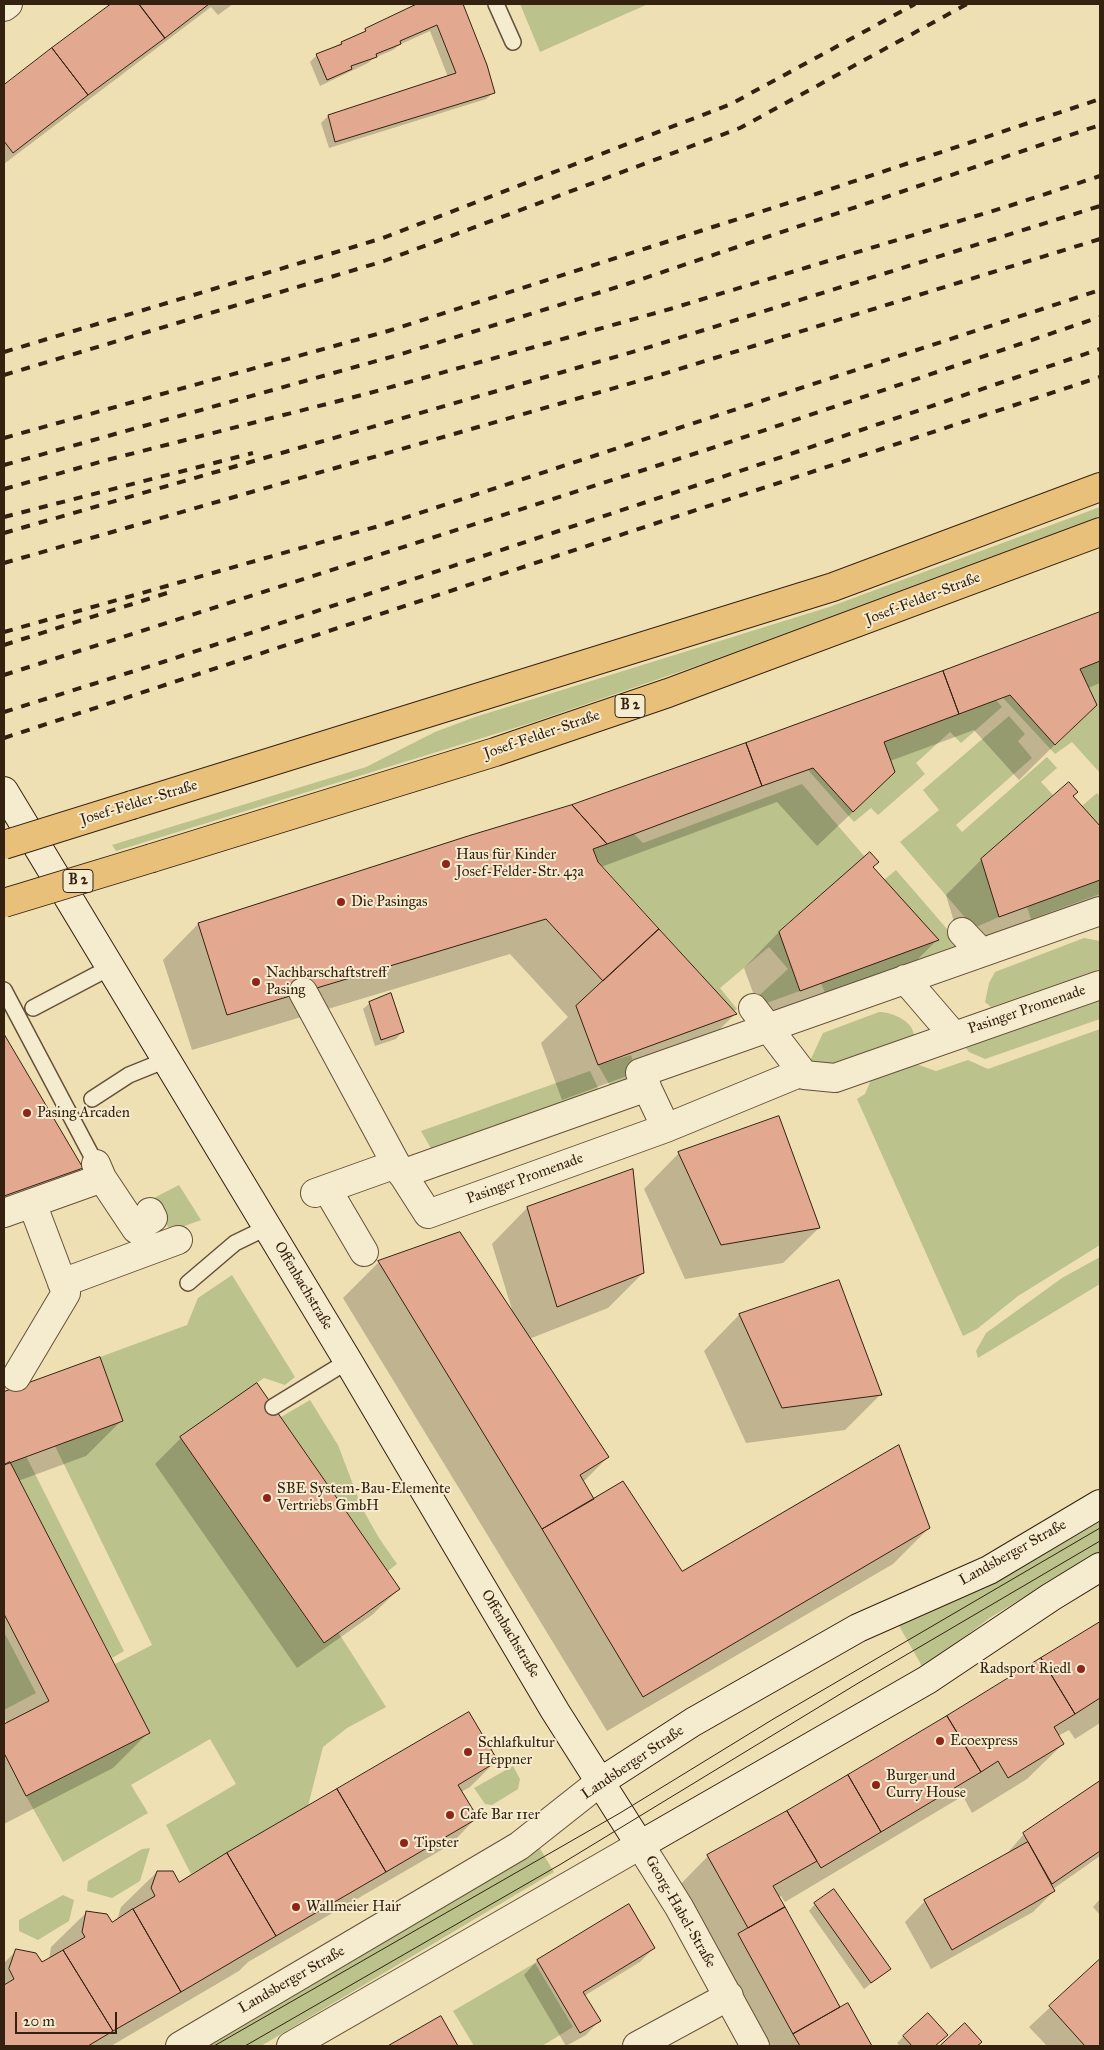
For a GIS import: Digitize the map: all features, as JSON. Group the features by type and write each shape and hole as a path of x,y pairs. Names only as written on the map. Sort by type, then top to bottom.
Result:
{"main road":[{"name":"Josef-Felder-Straße","path":"4,845 833,587 1100,486"},
{"name":"Josef-Felder-Straße","path":"4,903 495,752 668,693 1100,532"}],"street":[{"path":"4,7 8,4"},
{"name":"Offenbachstraße","path":"4,791 268,1227 555,1711 600,1782"},
{"path":"666,1128 640,1072 761,1017 905,979 1100,910"},
{"path":"962,932 981,952"},
{"name":"Pasinger Promenade","path":"905,979 954,1036"},
{"name":"Pasinger Promenade","path":"303,992 399,1169 428,1214 666,1128 802,1072 804,1076 835,1078 1100,985"},
{"path":"761,1017 802,1072"},
{"path":"364,1252 321,1191 399,1169 647,1087"},
{"path":"4,1213 32,1203 99,1171 136,1228 158,1237"},
{"path":"32,1203 64,1288"},
{"path":"13,1382 64,1288 158,1237"},
{"path":"64,1288 158,1237"},
{"name":"Landsberger Straße","path":"180,2046 519,1846 600,1782 693,1722 858,1628 989,1570 1100,1504"},
{"path":"291,2046 927,1680 1051,1597 1100,1567"},
{"name":"Georg-Habel-Straße","path":"600,1782 680,1907 755,2046"},
{"path":"637,2046 729,1996"}],"lane":[{"path":"496,4 513,42"},
{"path":"33,1008 111,967"},
{"path":"4,990 99,1171"},
{"path":"92,1098 129,1075 166,1060"},
{"path":"188,1283 236,1243 268,1227"},
{"path":"273,1407 348,1361"}],"green space":[{"path":"520,4 648,4 540,52"},
{"path":"1100,507 1100,516 705,663 534,722 116,851 112,845 366,767 435,732 475,717 829,607"},
{"path":"1100,661 1100,773 1072,742 1055,754 1003,698 1010,695 1056,745 1097,705 1080,669"},
{"path":"996,700 1002,707 961,743 950,732 916,763 925,774 878,815 871,808 854,822 808,770 813,768 895,772 884,742"},
{"path":"1009,716 1025,734 1018,741 1032,758 956,825 962,832 1047,757 1057,768 1041,782 1053,795 981,859 999,917 974,928 900,842 939,810 923,790"},
{"path":"802,784 865,857 779,931 800,991 758,1006 753,1001 788,969 769,947 720,988 737,1009 734,1011 598,861 593,849 634,834 643,843"},
{"path":"1097,793 1100,797 1100,826 1082,806"},
{"path":"896,870 960,944 825,993 821,983 884,880"},
{"path":"1100,880 1100,894 1031,919 1027,907"},
{"path":"1084,938 1100,941 1100,969 991,1007 985,1002 989,983 995,972"},
{"path":"1100,999 1100,1019 985,1059 969,1052 963,1045"},
{"path":"879,1012 885,1012 907,1022 911,1026 914,1036 816,1071 809,1063 823,1033"},
{"path":"1100,1029 1100,1245 1018,1296 977,1329 963,1336 857,1099 865,1094 871,1080 916,1064 936,1071 968,1060 988,1069"},
{"path":"631,1055 639,1078 612,1089 598,1065"},
{"path":"590,1071 603,1098 437,1159 421,1131"},
{"path":"179,1185 201,1220 171,1231 150,1200"},
{"path":"1100,1257 1100,1284 978,1358 976,1351 986,1333 1062,1278"},
{"path":"232,1275 295,1377 285,1385 264,1378 180,1437 323,1642 338,1632 386,1707 347,1728 323,1747 308,1806 191,1874 166,1825 236,1784 210,1739 131,1785 148,1813 63,1862 26,1796 149,1733 115,1664 152,1645 55,1446 123,1421 100,1357 187,1325 198,1298"},
{"path":"310,1400 338,1445 362,1508 397,1564 388,1571 281,1417"},
{"path":"26,1456 124,1651 112,1658 10,1462"},
{"path":"1100,1517 1100,1552 991,1617 923,1668 898,1624"},
{"path":"4,1632 36,1693 4,1710"},
{"path":"513,1766 520,1779 518,1789 492,1805 485,1804 474,1788"},
{"path":"539,1847 554,1872 261,2046 205,2046"},
{"path":"150,1848 140,1881 112,1898 87,1891 88,1881 142,1849"},
{"path":"63,1895 74,1900 69,1921 38,1940 19,1931 19,1920"},
{"path":"535,1963 573,2027 542,2046 474,2046 453,2011"}],"building":[{"path":"111,4 139,4 165,38 88,95 52,48"},
{"path":"139,4 209,4 165,38"},
{"path":"417,4 463,4 487,65 495,93 335,142 328,115 456,73 437,25 400,41 401,44 376,54 377,57 351,66 352,69 327,80 316,54 342,44 341,42 366,31 365,29"},
{"path":"52,48 88,95 13,153 4,141 4,85"},
{"path":"1100,612 1100,661 1080,669 1097,705 1055,745 1010,695 959,714 943,671"},
{"path":"943,671 959,714 884,742 895,772 853,812 813,768 762,786 746,743"},
{"path":"746,743 762,786 607,844 572,805"},
{"path":"1069,782 1078,792 1073,796 1100,826 1100,880 999,917 981,859"},
{"path":"572,805 607,844 593,849 598,862 659,929 603,981 546,919 227,1015 198,923 468,836"},
{"path":"870,852 879,862 873,867 939,940 800,991 779,932"},
{"path":"659,929 737,1014 598,1065 576,1006"},
{"path":"391,993 404,1032 381,1040 369,1002"},
{"name":"Pasing Arcaden","path":"4,1034 83,1168 4,1196"},
{"path":"779,1116 820,1228 721,1245 678,1152"},
{"path":"633,1169 644,1273 557,1307 527,1207"},
{"path":"460,1232 609,1457 580,1475 594,1499 542,1529 378,1261"},
{"path":"839,1280 882,1395 782,1408 739,1314"},
{"path":"100,1357 123,1421 4,1465 4,1392"},
{"path":"257,1383 400,1589 324,1643 180,1437"},
{"path":"899,1445 930,1528 643,1697 542,1529 623,1481 682,1571"},
{"path":"10,1462 150,1733 26,1796 4,1753 4,1724 49,1701 4,1614 4,1465"},
{"path":"1100,1622 1100,1698 1075,1714 1041,1658"},
{"path":"1041,1658 1075,1714 1054,1727 1064,1744 1008,1778 998,1761 981,1772 947,1716"},
{"path":"469,1712 498,1761 458,1785 478,1818 386,1872 337,1789"},
{"path":"947,1716 981,1772 881,1832 848,1775"},
{"path":"848,1775 881,1832 821,1868 787,1811"},
{"path":"1100,1781 1100,1851 1052,1884 1023,1833"},
{"path":"337,1789 386,1872 276,1936 227,1853"},
{"path":"787,1811 817,1861 773,1886 785,1907 748,1928 707,1855"},
{"path":"1028,1842 1055,1891 952,1950 924,1900"},
{"path":"227,1853 276,1936 181,1992 133,1909 155,1896 151,1888 157,1871 173,1871 179,1882"},
{"path":"834,1889 891,1969 871,1983 814,1903"},
{"path":"629,1904 655,1948 583,1992 601,2021 580,2033 537,1960"},
{"path":"785,1907 840,2007 793,2034 738,1934"},
{"path":"133,1909 181,1992 113,2031 63,1950 85,1937 82,1932 86,1911 107,1914 112,1922"},
{"path":"16,1949 36,1953 42,1962 63,1950 113,2031 88,2046 4,2046 4,1985 14,1979 9,1969"},
{"path":"1100,1959 1100,2046 1085,2046 1049,2006"},
{"path":"848,2003 872,2046 800,2046 793,2034"},
{"path":"928,2013 948,2035 935,2046 912,2046 903,2036"},
{"path":"441,2016 458,2046 388,2046"},
{"path":"965,2023 982,2042 977,2046 940,2046"}],"tram line":[{"path":"214,2046 620,1813 775,1718 1100,1528"},
{"path":"245,2046 561,1864 860,1682 1100,1541"}],"railway":[{"path":"4,352 383,238 731,104 915,4"},
{"path":"4,375 384,261 740,128 967,4"},
{"path":"4,438 388,331 819,193 1100,99"},
{"path":"4,465 398,355 627,284 1100,125"},
{"path":"4,489 107,460 366,394 670,309 1009,206 1100,176"},
{"path":"4,533 653,346 1100,206"},
{"path":"4,563 663,374 1100,239"},
{"path":"4,632 386,524 1100,290"},
{"path":"4,675 706,450 1100,317"},
{"path":"4,712 163,662 755,466 1100,349"},
{"path":"4,738 1100,377"},
{"path":"4,517 253,453"},
{"path":"4,645 167,593"}],"place":[{"name":"Haus für Kinder Josef-Felder-Str. 43a","path":"446,864"},
{"name":"Die Pasingas","path":"341,902"},
{"name":"Nachbarschaftstreff Pasing","path":"256,982"},
{"name":"Pasing Arcaden","path":"27,1113"},
{"name":"SBE System-Bau-Elemente Vertriebs GmbH","path":"267,1498"},
{"name":"Radsport Riedl","path":"1081,1669"},
{"name":"Ecoexpress","path":"940,1741"},
{"name":"Schlafkultur Heppner","path":"468,1752"},
{"name":"Burger und Curry House","path":"876,1785"},
{"name":"Cafe Bar 11er","path":"450,1815"},
{"name":"Tipster","path":"404,1843"},
{"name":"Wallmeier Hair","path":"296,1907"}]}
